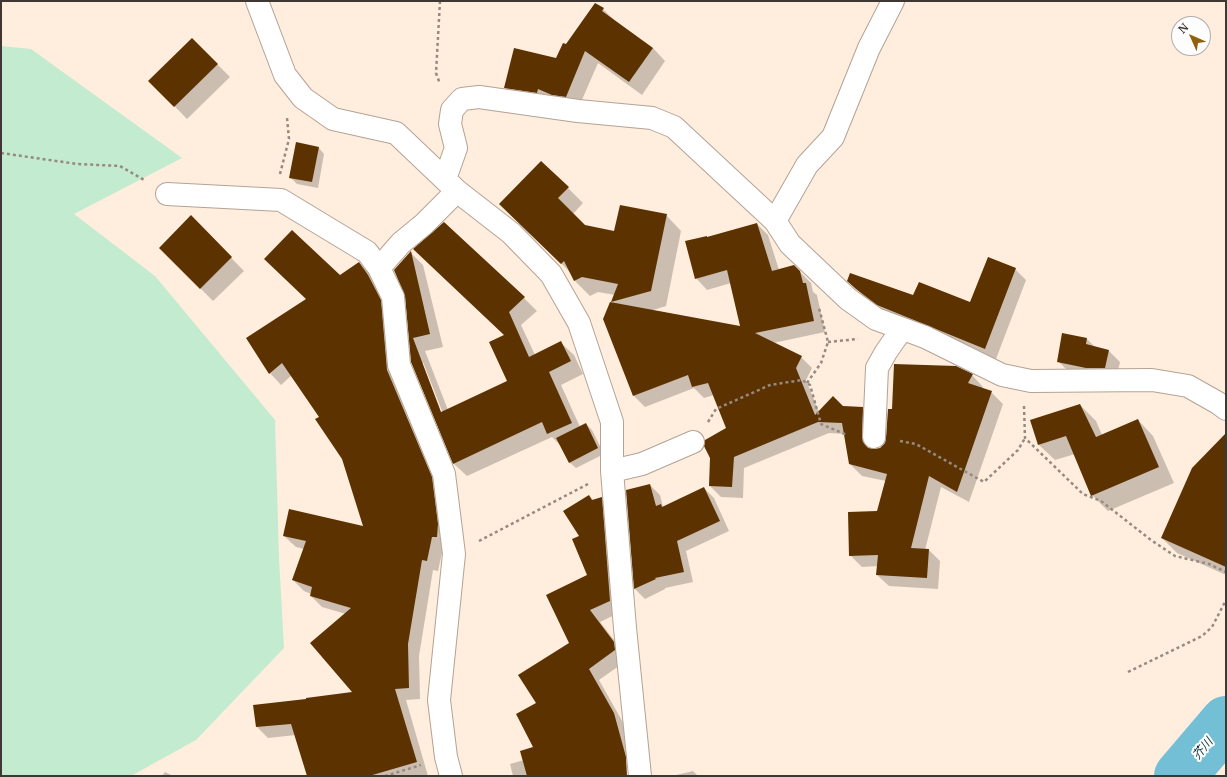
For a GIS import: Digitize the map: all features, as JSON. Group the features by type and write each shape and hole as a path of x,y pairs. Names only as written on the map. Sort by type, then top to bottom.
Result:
{"street":[{"path":"257,1 285,75 303,98 333,119 396,133 451,185 510,233 551,274 579,323 612,422 612,471 625,628 640,776"},
{"path":"775,221 807,165 833,137 869,48 893,1"},
{"path":"379,268 401,243 424,224 451,185 456,148 450,124 452,110 462,99 479,96 578,111 652,118 674,127 775,221 790,244 819,272 848,299 876,319 925,337 1002,375 1030,381 1152,380 1188,386 1218,402 1226,409"},
{"path":"167,194 281,200 367,252 379,268 393,297 399,365 444,474 454,554 440,700 449,766"},
{"path":"874,438 877,368 902,329"},
{"path":"612,471 642,464 693,442"}],"path":[{"path":"440,1 436,73 452,110"},
{"path":"274,200 289,139 286,102 295,87"},
{"path":"1,153 77,164 120,166 167,194"},
{"path":"807,383 821,363 828,342 811,280 819,272"},
{"path":"693,442 716,409 770,385 802,380 810,385 821,424 846,434 916,444 984,482 1018,450 1025,438 1024,380"},
{"path":"1025,438 1083,494 1100,501 1151,540 1175,556 1209,564 1226,572"},
{"path":"454,554 612,471"},
{"path":"1128,672 1202,636 1212,627 1226,600"},
{"path":"385,776 449,766"}],"green space":[{"path":"1,46 31,49 182,158 74,214 155,276 275,420 279,558 284,648 196,740 131,776 1,776"}],"building":[{"path":"595,3 604,8 602,11 653,48 629,82 585,51 566,97 552,95 538,89 537,93 504,88 514,48 556,58 563,43 566,44"},
{"path":"192,38 218,64 174,107 148,81"},
{"path":"296,142 319,147 312,182 289,178"},
{"path":"541,161 569,187 558,198 585,225 614,231 620,205 667,214 651,291 611,302 618,284 582,277 574,281 564,261 561,264 499,204"},
{"path":"191,215 232,257 200,289 159,248"},
{"path":"444,222 525,297 509,312 529,357 561,341 571,361 549,372 572,423 547,434 542,422 453,464 411,362 405,296 394,270 411,251 430,334 413,338 441,412 507,381 489,342 504,335 413,249"},
{"path":"757,223 772,271 794,265 800,271 803,283 806,283 814,321 755,333 802,356 796,368 815,415 833,396 843,406 863,407 863,442 868,448 874,449 880,448 885,443 888,409 892,409 894,364 956,366 973,374 968,383 992,391 957,492 929,476 911,548 929,549 927,578 876,575 878,555 849,556 848,512 877,511 887,474 849,464 842,423 818,422 734,457 732,487 709,486 710,458 704,446 705,440 726,428 708,383 692,387 688,375 633,396 603,319 610,302 740,326 727,270 695,279 685,241 707,237"},
{"path":"292,230 340,275 359,262 368,275 381,300 387,370 432,477 438,524 437,537 432,537 427,561 422,560 408,644 409,688 395,689 417,762 369,776 307,776 291,724 256,727 253,705 352,692 310,643 351,608 310,596 312,587 292,580 306,541 283,536 289,509 363,526 342,459 315,419 319,417 282,363 269,374 246,338 306,299 264,259"},
{"path":"988,257 1016,268 985,349 877,305 847,281 850,273 913,295 919,282 970,302"},
{"path":"1062,333 1087,338 1086,344 1109,350 1105,368 1086,368 1057,362"},
{"path":"1080,404 1096,437 1138,419 1159,467 1091,496 1066,436 1038,445 1030,420"},
{"path":"586,423 598,448 569,463 556,438"},
{"path":"1226,433 1226,567 1161,538 1192,468"},
{"path":"650,484 656,506 661,504 662,507 704,487 720,521 677,541 684,572 655,578 656,579 634,589 626,490"},
{"path":"589,495 592,500 602,497 610,601 590,610 614,642 615,650 589,669 614,713 626,757 627,776 527,776 520,751 533,747 516,714 536,703 518,675 569,643 546,595 587,575 572,539 579,536 563,511"}],"waterway":[{"name":"芥川","path":"1180,776 1226,722"}]}
